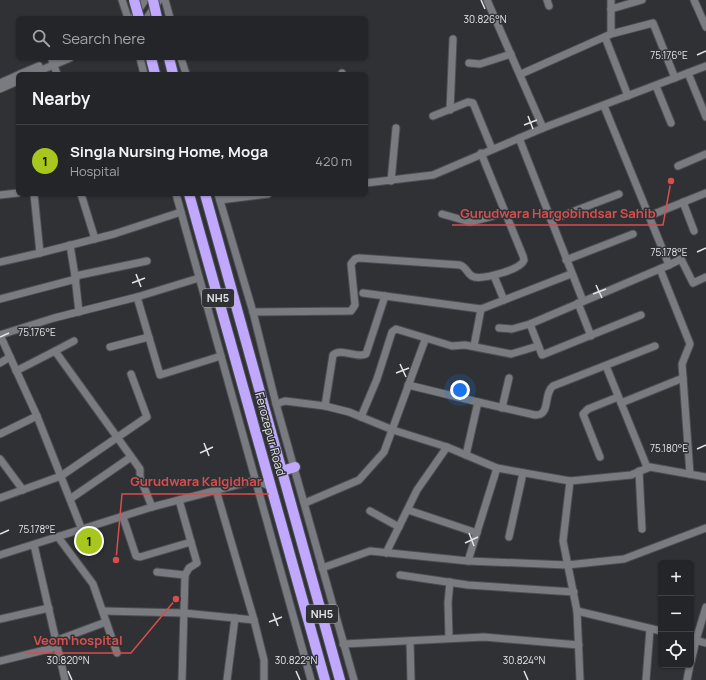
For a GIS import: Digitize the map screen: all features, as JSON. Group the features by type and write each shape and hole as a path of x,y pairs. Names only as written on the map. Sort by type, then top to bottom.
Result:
{"highway":[{"path":"134,0 138,16"},
{"path":"153,0 157,16"},
{"path":"152,60 154,72"},
{"path":"170,60 172,72"},
{"name":"Ferozepur Road","path":"190,196 325,680"},
{"name":"Ferozepur Road","path":"206,196 340,680"},
{"path":"282,471 294,467"}],"street":[{"path":"122,0 127,16"},
{"path":"134,16 144,0"},
{"path":"148,16 159,0"},
{"path":"165,0 169,16"},
{"path":"487,0 521,74 543,128"},
{"path":"612,0 608,36 628,96"},
{"path":"611,9 642,0"},
{"path":"694,0 706,27"},
{"path":"521,74 608,36 653,22 675,78"},
{"path":"450,110 453,39"},
{"path":"469,63 480,64 511,54"},
{"path":"140,60 144,72"},
{"path":"182,60 186,72"},
{"path":"36,72 55,61"},
{"path":"55,61 57,72"},
{"path":"25,72 55,61"},
{"path":"368,184 427,176 543,128 706,66"},
{"path":"688,73 705,112"},
{"path":"0,83 16,75"},
{"path":"0,89 16,82"},
{"path":"656,86 671,122"},
{"path":"433,116 468,102 473,103 492,149"},
{"path":"604,106 668,265"},
{"path":"391,181 396,128"},
{"path":"519,138 572,274 591,336"},
{"path":"253,312 351,311 355,306 351,264 355,259 359,258 460,265 466,267 470,275 475,277 494,276 521,265 524,260 482,153"},
{"path":"678,166 706,154"},
{"path":"0,195 16,193"},
{"path":"649,216 706,193"},
{"path":"551,220 619,194"},
{"path":"34,196 40,253"},
{"path":"82,196 95,239"},
{"path":"177,196 311,680"},
{"path":"235,196 219,197 253,312 276,404 354,680"},
{"path":"683,202 694,231"},
{"path":"0,262 95,239 181,212"},
{"path":"442,214 470,222 505,212"},
{"path":"566,260 633,234"},
{"path":"70,245 79,312"},
{"path":"499,328 512,329 530,324 681,259 693,283 706,277"},
{"path":"0,299 75,278 147,261"},
{"path":"660,269 690,344 682,364 690,474"},
{"path":"363,293 481,309 572,274"},
{"path":"494,276 504,300"},
{"path":"82,530 37,416 0,335 200,278"},
{"path":"325,406 333,356 339,352 359,355 366,354 385,296"},
{"path":"137,297 160,375 221,356"},
{"path":"474,346 481,309"},
{"path":"530,324 542,355 642,315"},
{"path":"360,418 377,379 392,332 398,330 425,340 454,347 462,344 511,354 538,346"},
{"path":"110,347 149,337"},
{"path":"305,503 363,477 384,452 425,340"},
{"path":"16,372 74,341"},
{"path":"408,385 502,408 541,415 544,412 550,388 655,346"},
{"path":"55,351 140,469 140,477 152,508"},
{"path":"0,363 10,357"},
{"path":"606,366 647,467"},
{"path":"0,498 61,476 147,418 131,374"},
{"path":"502,408 509,378"},
{"path":"600,457 583,414 588,409 620,400 683,378"},
{"path":"276,404 285,401 325,406 447,447 497,468 570,481 631,475 647,467 706,477"},
{"path":"466,455 478,402"},
{"path":"0,434 37,416"},
{"path":"386,554 417,490 447,447"},
{"path":"70,499 132,457"},
{"path":"0,459 23,490"},
{"path":"468,561 497,468"},
{"path":"639,472 642,529"},
{"path":"509,537 523,473"},
{"path":"0,556 152,508 216,490 256,480 271,487"},
{"path":"570,481 563,538 577,611 580,680"},
{"path":"216,490 254,620 264,660 264,680"},
{"path":"179,500 198,562 185,575 182,680"},
{"path":"408,510 476,533"},
{"path":"370,511 399,527"},
{"path":"123,517 137,557 191,542"},
{"path":"322,568 366,551 468,561 567,565 629,558 705,530"},
{"path":"58,537 93,584 117,653"},
{"path":"34,545 65,680"},
{"path":"157,572 185,575"},
{"path":"400,575 450,582 574,592"},
{"path":"449,638 448,602 450,582"},
{"path":"694,637 706,607"},
{"path":"0,618 49,608"},
{"path":"103,611 184,613 254,620"},
{"path":"577,611 658,630"},
{"path":"227,680 235,618"},
{"path":"0,661 56,644 106,622"},
{"path":"646,680 650,629"},
{"path":"344,644 484,637 579,645"},
{"path":"694,639 706,643"},
{"path":"410,641 411,680"},
{"path":"687,680 689,668"}],"place":[{"name":"Gurudwara Hargobindsar Sahib","path":"671,181"},
{"name":"Singla Nursing Home, Moga","path":"89,541"},
{"name":"Gurudwara Kalgidhar","path":"116,560"},
{"name":"Veom hospital","path":"176,599"}]}
